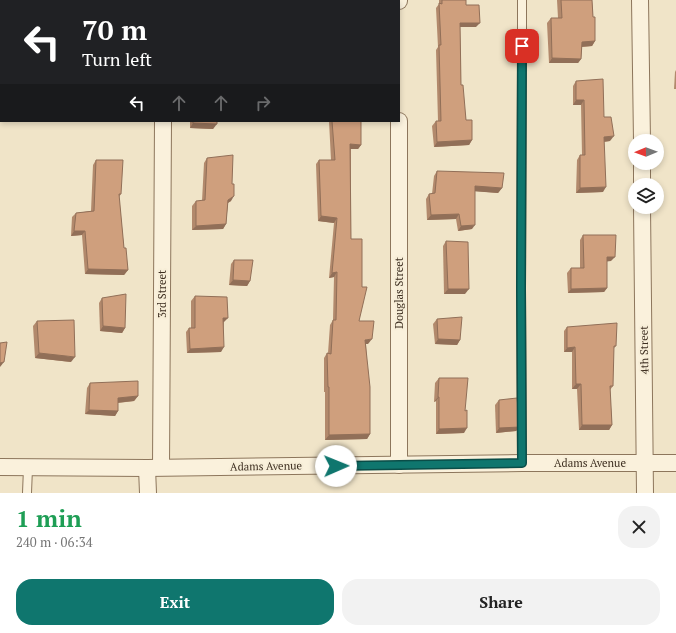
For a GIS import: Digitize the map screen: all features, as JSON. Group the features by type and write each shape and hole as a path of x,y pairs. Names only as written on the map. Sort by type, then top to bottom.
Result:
{"street":[{"path":"640,0 642,134"},
{"name":"3rd Street","path":"148,493 154,467 163,122"},
{"name":"Douglas Street","path":"399,122 399,465"},
{"name":"4th Street","path":"642,214 645,493"},
{"name":"Adams Avenue","path":"0,467 676,463"}],"lane":[{"path":"522,0 522,463"},
{"path":"27,493 28,468"}],"building":[{"path":"442,0 466,0 466,5 479,5 480,23 460,23 461,85 463,85 466,120 472,120 472,140 437,142 436,121 441,121 439,45 441,45 439,3 442,4"},
{"path":"561,0 592,0 593,17 595,17 595,41 582,42 581,59 552,58 551,18 562,18"},
{"path":"603,79 604,117 611,117 614,136 604,137 606,187 580,188 580,155 585,155 584,100 576,100 576,81"},
{"path":"217,122 217,124 193,123"},
{"path":"332,122 361,122 361,145 350,144 351,239 362,239 362,287 367,287 359,321 374,321 372,339 365,340 370,387 370,434 329,435 327,353 331,354 333,320 336,320 337,272 332,273 337,218 321,216 319,160 335,160"},
{"path":"233,155 232,184 234,184 234,196 228,200 226,224 196,226 196,201 205,200 207,158"},
{"path":"96,160 123,160 121,194 119,194 124,248 126,248 128,270 88,269 85,231 74,231 76,213 94,211"},
{"path":"437,171 504,173 502,188 475,186 475,225 461,226 459,214 431,215 429,194 435,193"},
{"path":"583,235 616,235 615,257 607,257 607,288 571,289 571,268 584,268"},
{"path":"446,241 468,242 469,289 448,289"},
{"path":"234,260 253,260 250,281 233,280"},
{"path":"126,294 125,328 103,326 102,298"},
{"path":"195,296 227,297 228,318 223,318 224,347 190,349 189,328 195,328"},
{"path":"462,317 460,340 438,339 437,319"},
{"path":"74,320 75,357 39,353 37,321"},
{"path":"617,323 616,346 614,346 613,386 610,386 612,425 582,425 581,384 576,384 575,347 567,348 567,327"},
{"path":"7,342 4,362 0,363 0,343"},
{"path":"439,378 468,378 465,411 467,410 467,428 439,429"},
{"path":"138,381 138,396 118,398 118,411 89,410 90,383"},
{"path":"517,398 520,427 499,428 499,400"}],"route":[{"path":"336,466 522,463 522,46"}]}
